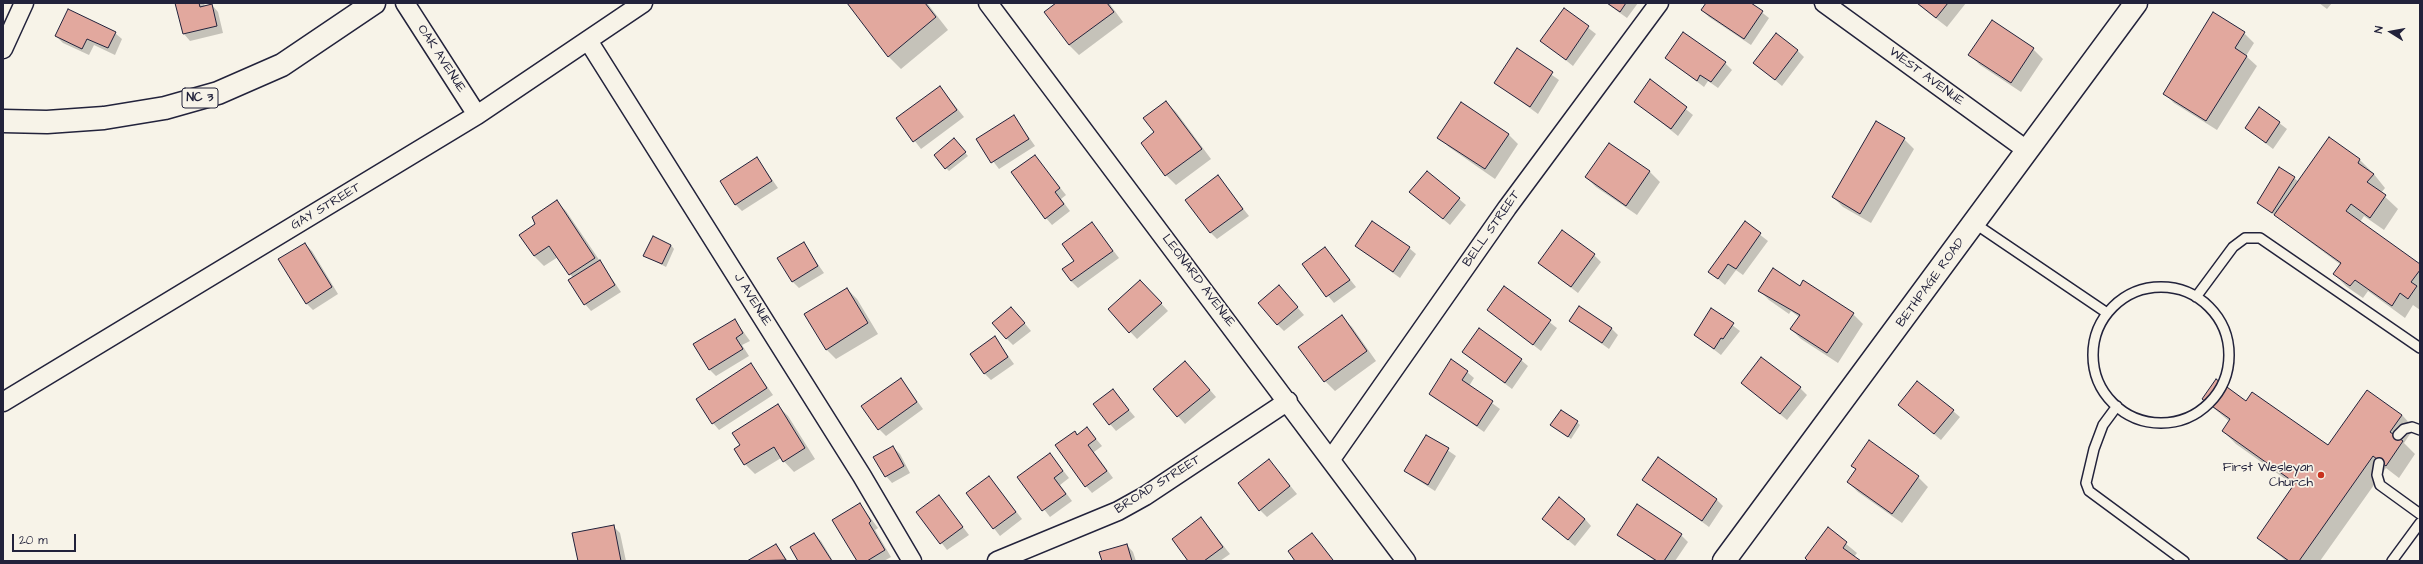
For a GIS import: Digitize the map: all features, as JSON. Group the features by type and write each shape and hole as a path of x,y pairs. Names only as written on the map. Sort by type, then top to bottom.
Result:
{"main road":[{"name":"NC 3","path":"3,121 47,122 104,118 165,108 218,93 282,65 374,3"},
{"name":"BETHPAGE ROAD","path":"1724,561 2136,3"}],"street":[{"path":"3,49 24,3"},
{"name":"OAK AVENUE","path":"405,3 477,115"},
{"name":"GAY STREET","path":"3,402 477,115 589,42 643,3"},
{"name":"LEONARD AVENUE","path":"988,3 1288,401 1406,561"},
{"name":"BELL STREET","path":"1331,459 1507,208 1659,3"},
{"name":"WEST AVENUE","path":"1824,3 2028,151"},
{"name":"J AVENUE","path":"589,42 862,476 912,561"},
{"name":"BROAD STREET","path":"997,561 1118,511 1145,496 1288,401"}],"lane":[{"path":"1974,223 2107,313"},
{"path":"2196,297 2233,246 2245,238 2260,238 2420,348"},
{"path":"2165,286 2186,291 2196,297 2205,302 2220,319 2228,339 2229,361 2224,382 2212,401 2195,414 2177,421 2159,423 2140,420 2124,412 2110,400 2100,384 2094,366 2093,347 2098,329 2107,313 2124,298 2144,289 2165,286"},
{"path":"2117,406 2103,425 2094,449 2086,483 2089,491 2184,561"},
{"path":"2398,435 2404,429 2412,428 2420,430"},
{"path":"2379,462 2377,475 2380,484 2420,514"},
{"path":"2392,561 2420,523"}],"building":[{"path":"175,3 199,3 200,7 212,4 217,26 183,34"},
{"path":"847,3 925,3 936,17 888,57"},
{"path":"1056,3 1107,3 1114,12 1069,45 1044,12"},
{"path":"1607,3 1626,3 1620,12"},
{"path":"1706,3 1751,3 1763,11 1744,39 1701,10"},
{"path":"1917,3 1948,3 1936,18"},
{"path":"1564,8 1589,26 1566,60 1540,41"},
{"path":"68,9 116,32 108,48 87,39 82,49 55,36"},
{"path":"2213,12 2245,32 2235,48 2247,56 2206,121 2163,94"},
{"path":"1992,20 2034,48 2011,83 1968,55"},
{"path":"1683,32 1726,62 1711,82 1700,75 1697,81 1665,58"},
{"path":"1776,33 1798,50 1775,80 1753,63"},
{"path":"1517,48 1553,72 1530,107 1494,83"},
{"path":"1650,79 1687,107 1671,129 1634,102"},
{"path":"940,86 957,110 913,142 896,118"},
{"path":"1166,101 1202,149 1165,176 1141,143 1154,132 1143,118"},
{"path":"1461,102 1509,134 1485,169 1437,138"},
{"path":"2259,107 2280,122 2266,143 2245,128"},
{"path":"1014,115 1029,139 991,163 976,139"},
{"path":"1876,121 1905,138 1860,214 1832,197"},
{"path":"2329,137 2360,159 2358,163 2374,174 2367,182 2386,195 2370,218 2351,204 2346,211 2420,264 2420,270 2411,282 2417,286 2408,299 2400,293 2392,306 2355,280 2350,286 2333,274 2341,263 2274,215"},
{"path":"954,138 966,152 945,169 934,155"},
{"path":"1609,143 1650,171 1626,206 1585,177"},
{"path":"1035,155 1060,188 1055,192 1064,204 1045,219 1011,172"},
{"path":"757,157 772,181 735,205 720,181"},
{"path":"2279,167 2295,177 2272,213 2257,203"},
{"path":"1427,171 1460,198 1443,219 1409,192"},
{"path":"1218,175 1243,209 1210,233 1185,200"},
{"path":"557,200 595,258 569,275 549,246 534,256 519,235 535,224 532,217"},
{"path":"1372,221 1410,247 1393,272 1355,246"},
{"path":"1745,221 1761,233 1736,269 1728,264 1718,279 1708,272"},
{"path":"1092,222 1113,251 1071,281 1062,269 1074,261 1062,244"},
{"path":"1562,230 1595,254 1571,287 1538,263"},
{"path":"653,236 671,245 662,264 643,256"},
{"path":"804,242 818,266 792,282 777,258"},
{"path":"305,243 332,287 306,304 278,259"},
{"path":"1325,247 1350,280 1326,297 1302,264"},
{"path":"600,260 615,285 584,305 568,280"},
{"path":"1773,268 1800,286 1803,280 1854,313 1827,353 1790,329 1800,315 1758,291"},
{"path":"1140,280 1162,303 1129,333 1108,309"},
{"path":"1279,285 1298,307 1277,325 1258,303"},
{"path":"1504,286 1551,320 1533,345 1487,310"},
{"path":"847,288 868,323 826,350 804,314"},
{"path":"1579,306 1612,328 1602,343 1569,321"},
{"path":"1011,307 1025,323 1006,339 992,323"},
{"path":"1711,308 1734,323 1714,349 1694,335"},
{"path":"1342,315 1367,351 1324,382 1298,347"},
{"path":"735,319 743,333 736,338 743,349 709,370 693,344"},
{"path":"1479,328 1522,359 1505,383 1462,352"},
{"path":"995,336 1008,357 984,374 970,354"},
{"path":"1761,357 1801,387 1780,414 1741,383"},
{"path":"1451,359 1468,371 1462,380 1493,401 1477,426 1429,394"},
{"path":"1185,361 1210,390 1177,417 1153,389"},
{"path":"751,363 767,388 712,424 696,399"},
{"path":"901,378 917,402 878,430 861,406"},
{"name":"First Wesleyan Church","path":"2216,379 2246,401 2252,392 2328,445 2367,390 2402,415 2390,432 2403,441 2386,466 2373,456 2299,561 2289,561 2257,538 2295,483 2222,431 2230,419 2202,399"},
{"path":"1917,381 1954,410 1934,434 1898,405"},
{"path":"1113,389 1129,410 1109,425 1093,404"},
{"path":"778,404 805,448 783,462 774,447 744,465 734,449 740,445 732,433"},
{"path":"1561,410 1578,421 1568,437 1550,425"},
{"path":"1087,427 1096,439 1088,445 1107,471 1085,487 1055,445 1075,431 1077,435"},
{"path":"1426,435 1449,448 1428,485 1404,471"},
{"path":"1869,440 1919,476 1892,514 1847,482 1856,469 1851,466"},
{"path":"893,446 904,466 885,477 873,457"},
{"path":"1050,453 1063,471 1054,478 1066,494 1042,511 1017,477"},
{"path":"1658,457 1717,499 1702,521 1642,480"},
{"path":"1269,459 1290,486 1259,511 1238,483"},
{"path":"989,476 1016,512 993,529 966,493"},
{"path":"939,495 963,527 940,544 916,512"},
{"path":"1559,497 1585,519 1568,540 1542,519"},
{"path":"860,503 871,521 869,523 885,550 867,561 857,561 832,520"},
{"path":"1637,504 1682,534 1664,561 1657,561 1617,535"},
{"path":"1201,517 1223,547 1204,561 1188,561 1172,539"},
{"path":"614,525 621,561 578,561 572,533"},
{"path":"1828,527 1847,542 1843,548 1861,561 1808,561 1805,558"},
{"path":"814,533 832,561 798,561 790,547"},
{"path":"1312,533 1333,560 1295,561 1288,551"},
{"path":"776,544 786,560 747,561"},
{"path":"1127,544 1132,561 1102,561 1099,552"}],"place":[{"name":"First Wesleyan Church","path":"2321,475"}]}
